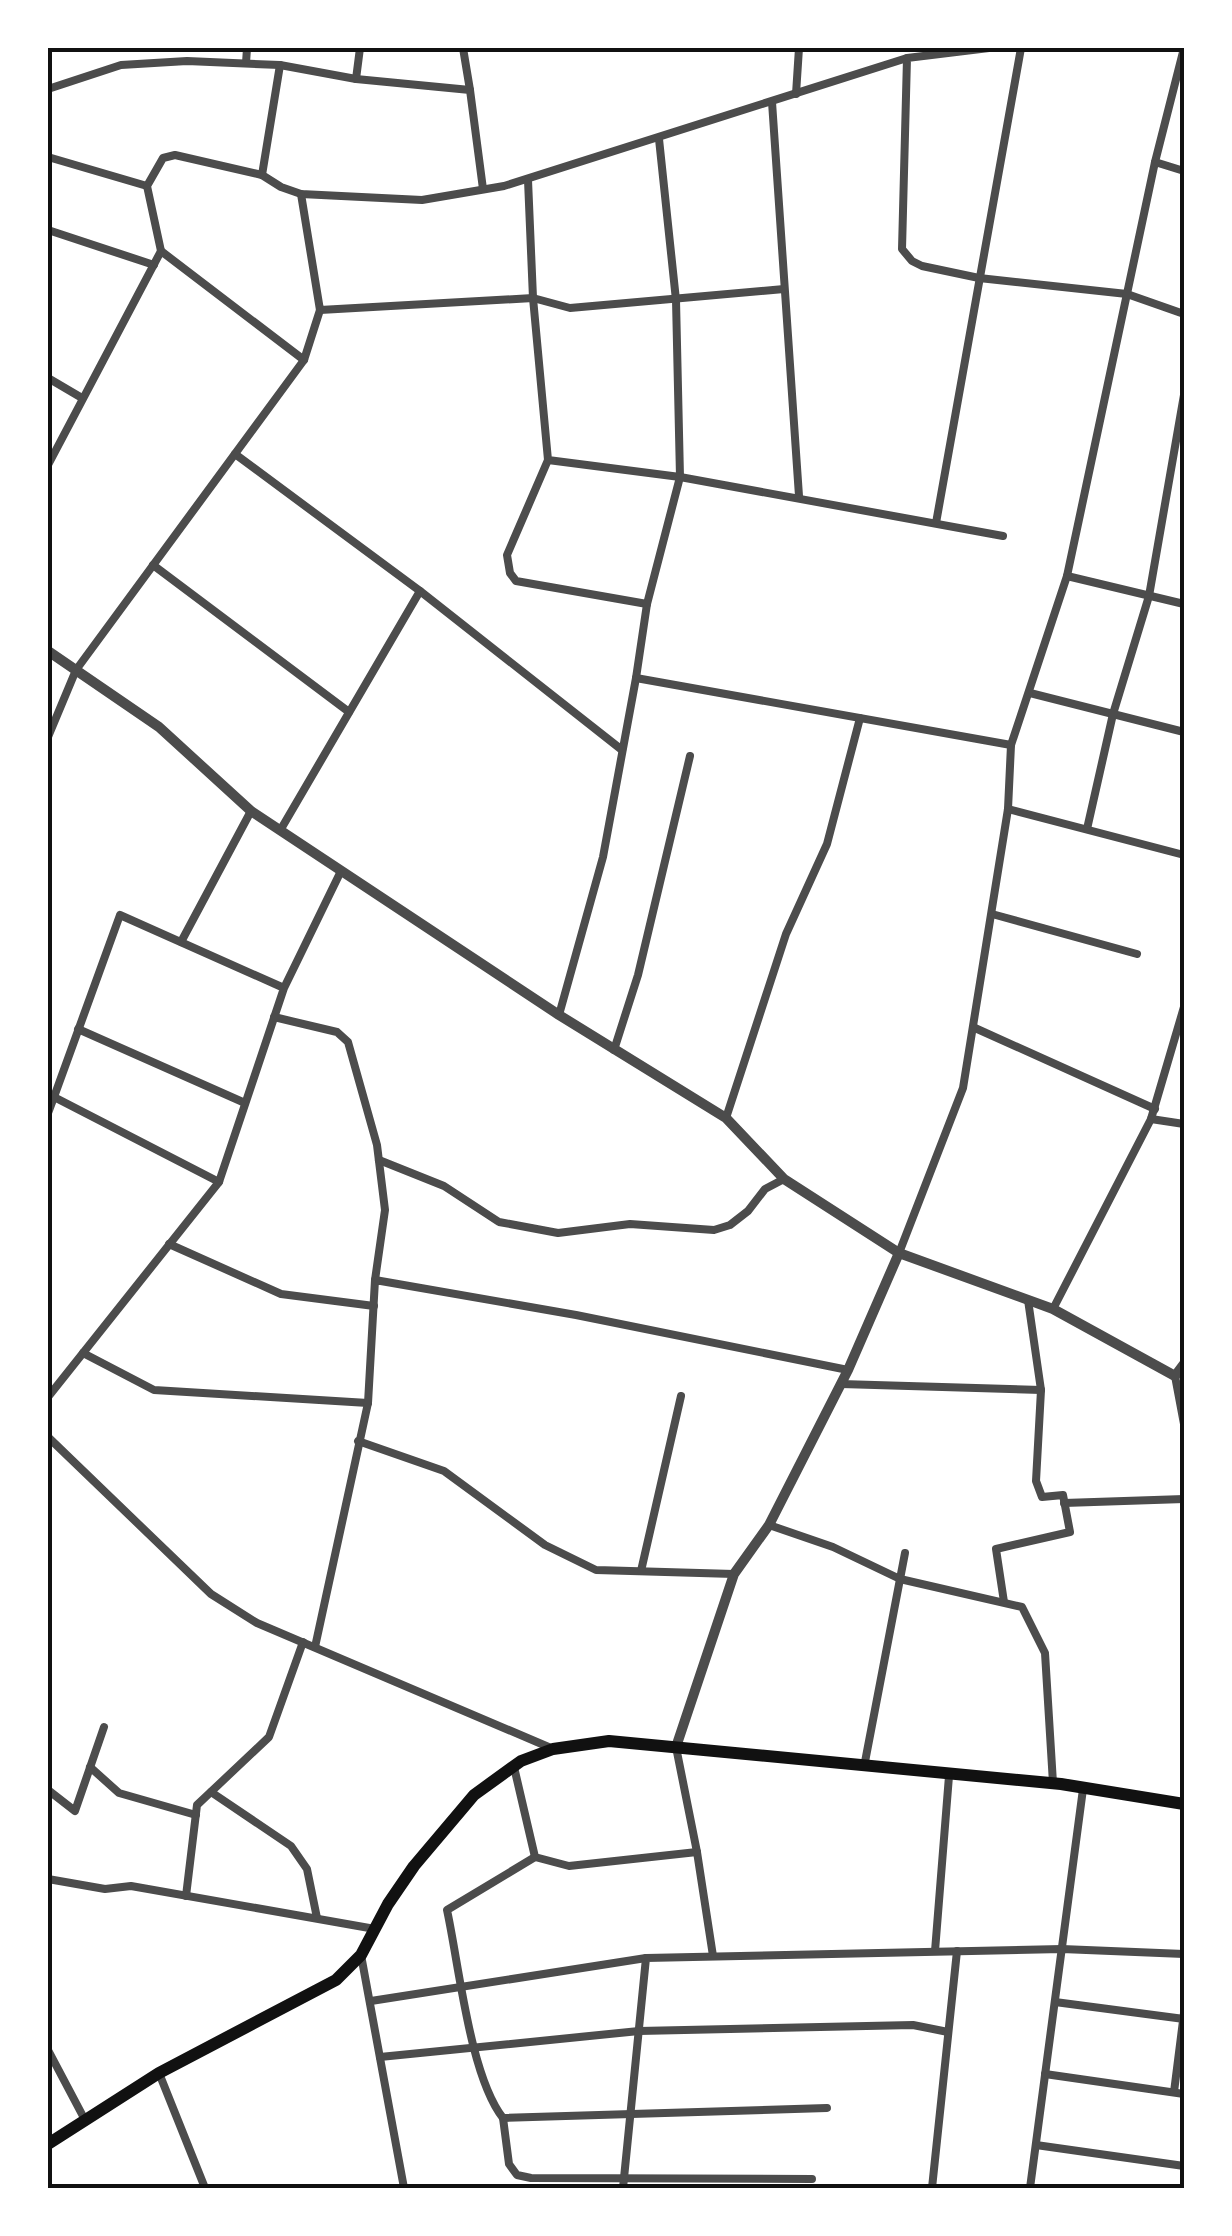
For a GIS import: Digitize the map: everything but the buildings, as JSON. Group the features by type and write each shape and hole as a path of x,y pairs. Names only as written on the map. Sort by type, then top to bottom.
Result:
{"main road":[{"path":"48,2144 159,2073 336,1980 361,1955 414,1866 474,1795 514,1767 554,1749 609,1741 1053,1783 1184,1804"}],"street":[{"path":"246,63 247,48"},
{"path":"356,79 360,48"},
{"path":"463,48 483,189"},
{"path":"796,94 800,48"},
{"path":"48,464 161,251 147,186 163,158 175,154 262,175 281,188 301,194 422,200 528,180 907,58 990,48"},
{"path":"936,523 1021,48"},
{"path":"713,1956 676,1747 734,1574 769,1525 848,1370 963,1088 1008,809 1011,745 1066,576 1184,48"},
{"path":"907,58 902,249 912,260 922,266 979,278 1127,294 1184,314"},
{"path":"48,88 121,66 186,61 280,65 356,79 470,90"},
{"path":"262,175 280,65"},
{"path":"772,102 799,496"},
{"path":"559,1015 603,856 648,604 680,477 676,300 659,138"},
{"path":"48,157 147,186"},
{"path":"1156,162 1184,172"},
{"path":"528,180 533,298 548,460 507,554 510,572 516,581 648,604"},
{"path":"48,737 76,670 304,360 320,310 301,194"},
{"path":"48,230 154,264"},
{"path":"161,251 304,360"},
{"path":"320,310 533,298 570,308 784,289"},
{"path":"48,378 82,398"},
{"path":"1086,829 1113,714 1149,596 1184,395"},
{"path":"235,454 420,591 622,750"},
{"path":"548,460 799,496 1003,536"},
{"path":"153,566 349,712"},
{"path":"1066,576 1184,604"},
{"path":"280,829 420,591"},
{"path":"48,650 159,727 251,811 559,1015 726,1118 784,1179 898,1253 1054,1309 1175,1376"},
{"path":"636,678 1011,745"},
{"path":"1030,692 1184,732"},
{"path":"726,1118 786,934 827,844 860,718"},
{"path":"614,1050 638,974 690,756"},
{"path":"1008,809 1184,854"},
{"path":"181,942 251,811"},
{"path":"48,1398 218,1182 284,988 340,870"},
{"path":"48,1113 120,914 284,988"},
{"path":"992,914 1137,954"},
{"path":"1054,1309 1153,1114 1184,1008"},
{"path":"274,1017 336,1032 348,1042 379,1160 385,1210 368,1403 315,1647"},
{"path":"974,1028 1153,1114 1184,1124"},
{"path":"78,1029 245,1103"},
{"path":"51,1096 218,1182"},
{"path":"379,1160 444,1186 499,1222 558,1233 630,1224 714,1230 730,1224 766,1189 784,1179"},
{"path":"169,1244 282,1294 374,1306"},
{"path":"376,1280 576,1315 848,1370"},
{"path":"1004,1602 996,1549 1070,1532 1063,1495 1042,1497 1036,1481 1041,1390 1028,1300"},
{"path":"83,1353 154,1390 368,1403"},
{"path":"1184,1364 1175,1376 1184,1424"},
{"path":"841,1384 1041,1390"},
{"path":"641,1571 681,1396"},
{"path":"48,1437 211,1594 257,1623 554,1749"},
{"path":"358,1441 444,1471 545,1545 596,1570 734,1574"},
{"path":"1064,1503 1184,1499"},
{"path":"769,1525 832,1546 900,1579 1022,1606 1044,1654 1053,1783"},
{"path":"864,1767 906,1552"},
{"path":"186,1896 197,1804 269,1736 303,1642"},
{"path":"48,1790 75,1811 104,1727"},
{"path":"90,1767 120,1793 196,1814"},
{"path":"514,1767 535,1857"},
{"path":"936,1952 949,1776"},
{"path":"1030,2188 1083,1789"},
{"path":"212,1792 291,1846 308,1869 316,1918"},
{"path":"697,1852 569,1866 535,1857 448,1910 473,2048 494,2107 503,2118 509,2164 516,2175 624,2184 812,2179"},
{"path":"48,1879 105,1889 131,1886 375,1928"},
{"path":"371,2001 646,1958 1062,1949 1184,1954"},
{"path":"932,2188 957,1951"},
{"path":"361,1955 404,2188"},
{"path":"624,2184 646,1958"},
{"path":"1055,2002 1184,2017 1174,2092"},
{"path":"380,2057 639,2031 913,2024 948,2032"},
{"path":"48,2050 85,2120"},
{"path":"159,2073 205,2188"},
{"path":"1045,2074 1184,2094"},
{"path":"503,2118 827,2108"},
{"path":"1036,2145 1184,2166"}]}
